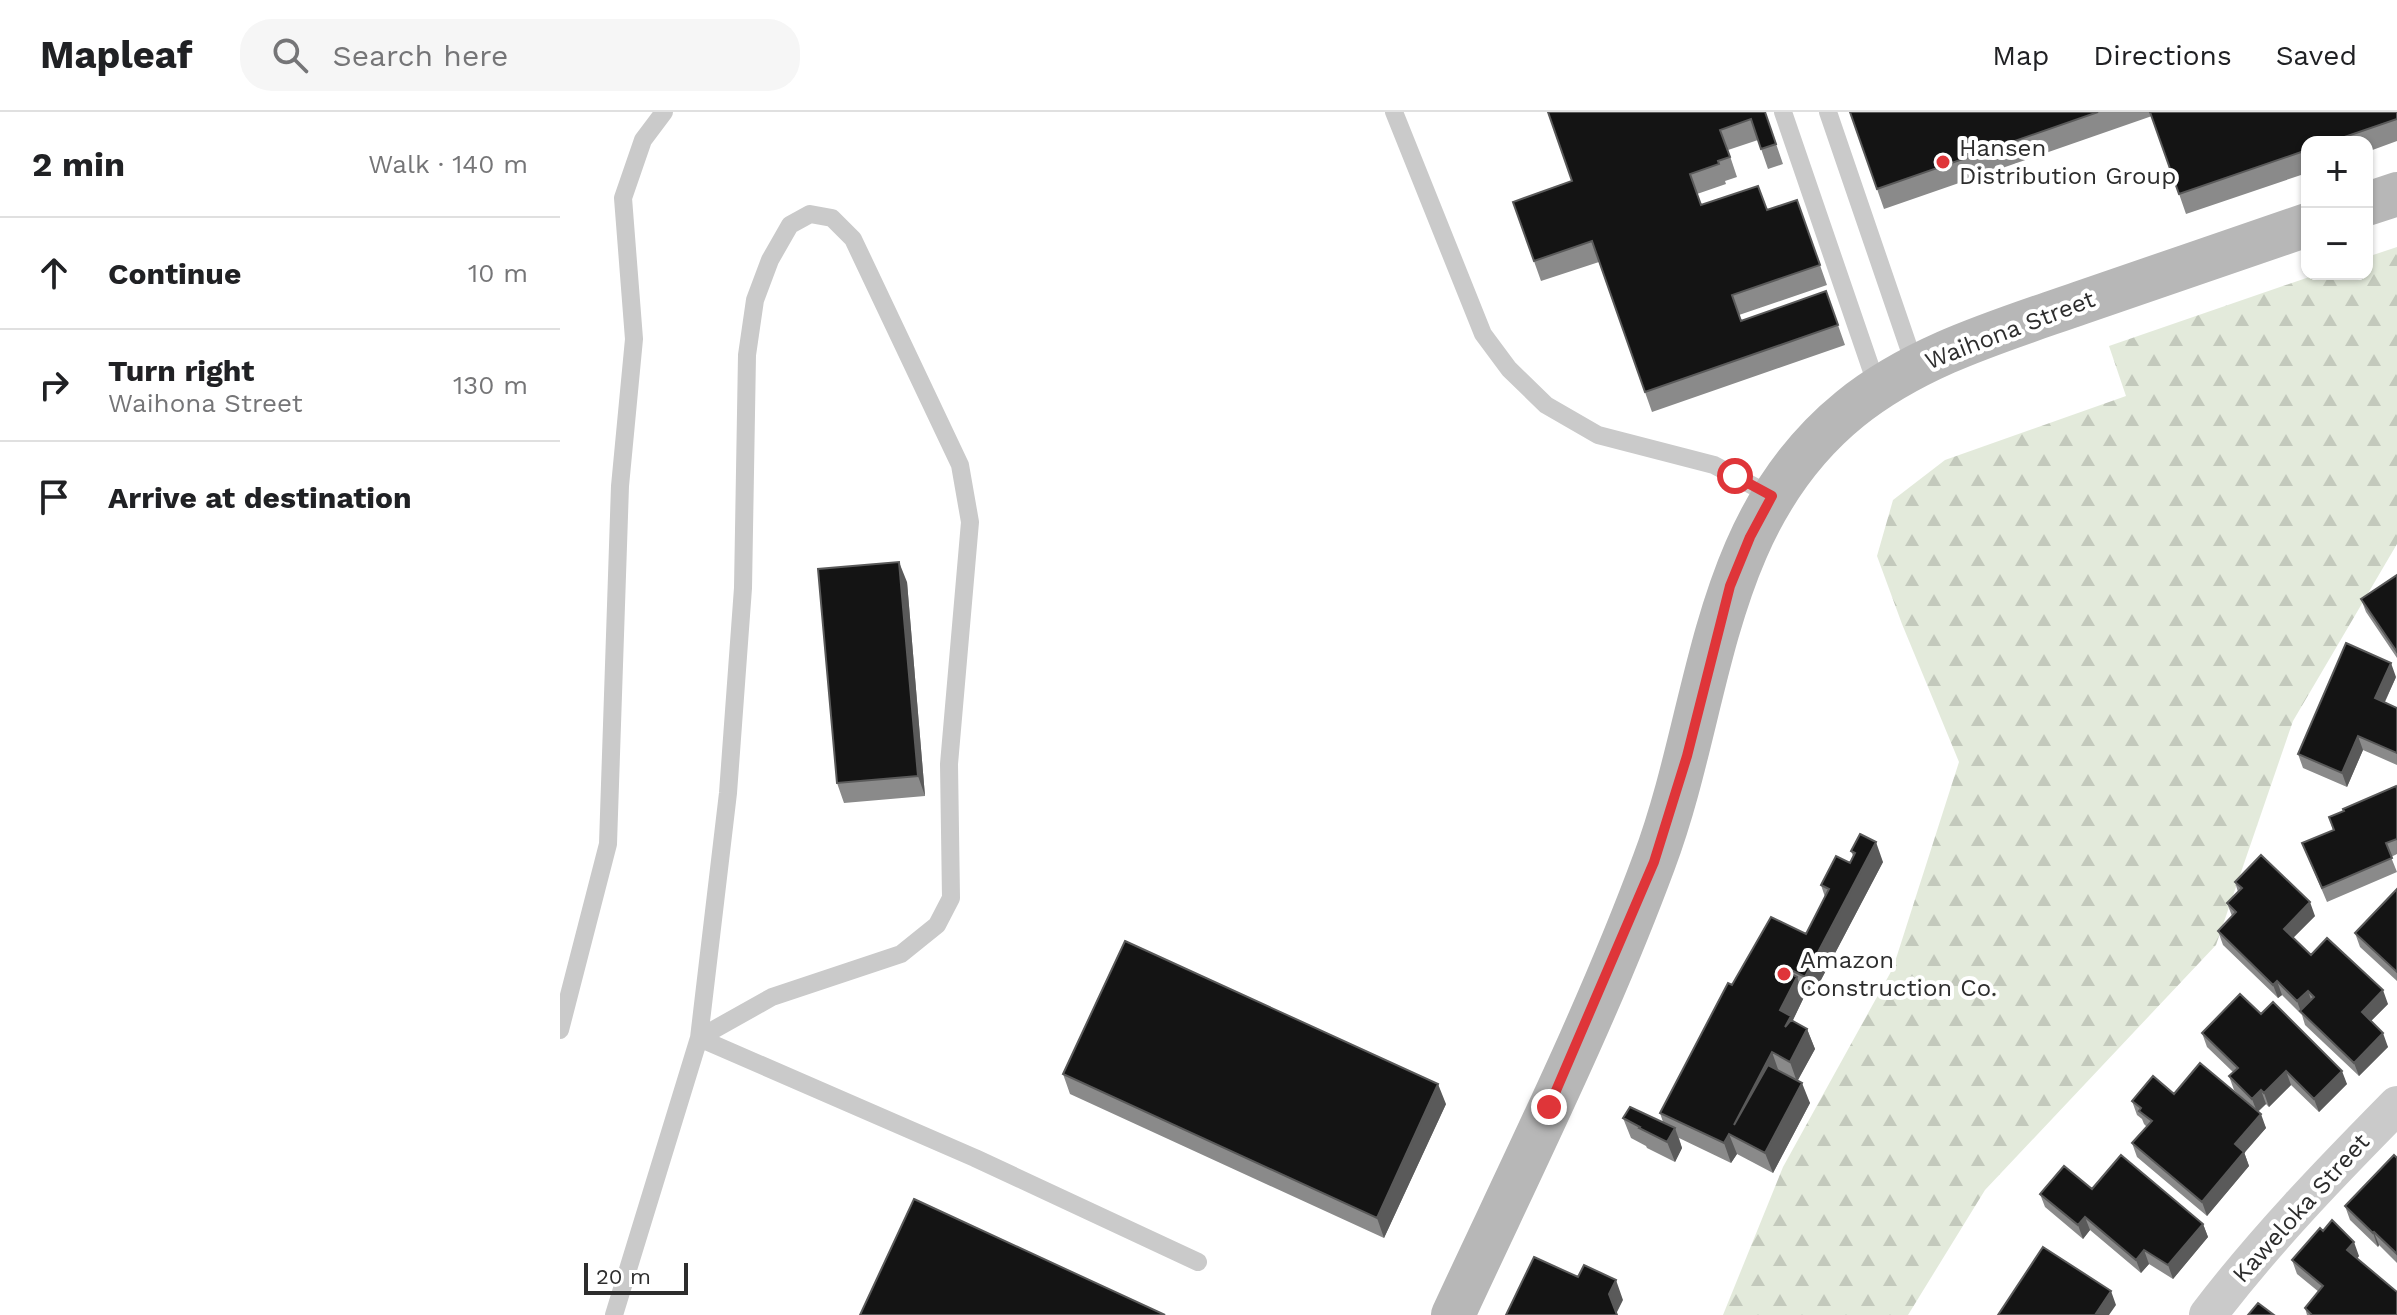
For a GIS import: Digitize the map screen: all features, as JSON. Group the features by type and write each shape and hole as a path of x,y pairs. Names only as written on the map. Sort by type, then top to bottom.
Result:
{"street":[{"path":"2373,202 2397,194"},
{"name":"Waihona Street","path":"1453,1315 1549,1107 1654,862 1687,756 1730,586 1750,537 1772,496 1817,440 1848,410 1915,366 1970,342 2301,227"},
{"name":"Kaweloka Street","path":"2208,1315 2235,1279 2331,1172 2397,1105"}],"lane":[{"path":"560,1030 608,844 620,486 634,339 623,198 643,140 664,112"},
{"path":"1394,112 1483,334 1509,369 1546,405 1598,435 1714,465 1772,496"},
{"path":"1783,112 1878,389"},
{"path":"1828,112 1915,366"},
{"path":"614,1315 699,1038 730,762 743,588 747,355 755,300 770,260 790,225 810,214 832,218 853,239 960,465 970,522 949,764 951,898 937,925 901,954 772,997 699,1038"},
{"path":"699,1038 975,1158 1198,1262"}],"green space":[{"path":"2397,247 2397,544 2293,721 2216,945 1985,1190 1908,1315 1723,1315 1783,1167 1893,968 1959,762 1877,556 1893,500 1945,460 2126,396 2109,346 2301,280 2373,280 2373,255"}],"building":[{"path":"1548,112 1765,112 1776,144 1761,149 1751,119 1720,130 1730,157 1690,174 1701,205 1758,186 1767,210 1797,200 1820,265 1732,295 1741,321 1826,291 1838,325 1645,392 1592,241 1534,261 1513,202 1572,181"},
{"name":"Hansen Distribution Group","path":"1850,112 2098,112 1877,189"},
{"path":"2150,112 2397,112 2397,119 2347,136 2301,136 2301,152 2179,194"},
{"path":"899,562 918,776 837,783 818,569"},
{"path":"2397,575 2397,652 2361,599"},
{"path":"2346,643 2391,663 2375,698 2397,708 2397,753 2358,736 2342,773 2298,754"},
{"path":"2396,786 2397,839 2386,843 2392,858 2322,888 2302,843 2334,830 2329,817"},
{"path":"1860,834 1876,842 1805,977 1787,968 1786,971 1797,977 1780,1010 1791,1016 1785,1027 1791,1020 1807,1029 1790,1062 1772,1052 1734,1125 1768,1065 1802,1083 1765,1153 1729,1134 1724,1143 1660,1113 1728,983 1732,985 1771,917 1806,934 1829,889 1821,885 1836,856 1850,863 1855,853 1851,851"},
{"path":"2261,855 2310,902 2284,929 2311,955 2327,938 2383,990 2362,1012 2383,1033 2354,1063 2300,1011 2314,997 2308,991 2297,1001 2277,981 2273,985 2218,931 2236,912 2227,903 2242,888 2235,882"},
{"path":"2397,889 2397,972 2355,933"},
{"path":"1125,941 1438,1084 1377,1218 1063,1074"},
{"path":"2240,994 2261,1014 2273,1002 2342,1071 2314,1099 2286,1071 2264,1093 2261,1090 2252,1099 2229,1076 2238,1068 2202,1033"},
{"path":"2200,1063 2261,1114 2235,1144 2244,1152 2202,1202 2132,1143 2152,1121 2132,1101 2153,1076 2174,1094"},
{"path":"1630,1107 1675,1128 1667,1142 1623,1118"},
{"path":"2121,1155 2203,1224 2168,1265 2144,1250 2136,1260 2085,1217 2078,1225 2040,1194 2064,1166 2092,1189"},
{"path":"2394,1155 2397,1158 2397,1254 2345,1206"},
{"path":"914,1199 1165,1315 860,1315"},
{"path":"2332,1220 2354,1242 2347,1250 2397,1292 2397,1315 2312,1315 2305,1308 2323,1286 2292,1260 2320,1228 2323,1231"},
{"path":"2043,1247 2111,1291 2095,1315 1998,1315"},
{"path":"1534,1257 1578,1277 1584,1265 1616,1280 1609,1294 1617,1315 1506,1315"},
{"path":"2258,1303 2274,1315 2248,1315"}],"place":[{"name":"Hansen Distribution Group","path":"1943,162"},
{"name":"Amazon Construction Co.","path":"1784,974"}],"route":[{"path":"1549,1107 1654,862 1674,804 1730,586 1750,537 1772,496 1735,476"}]}
